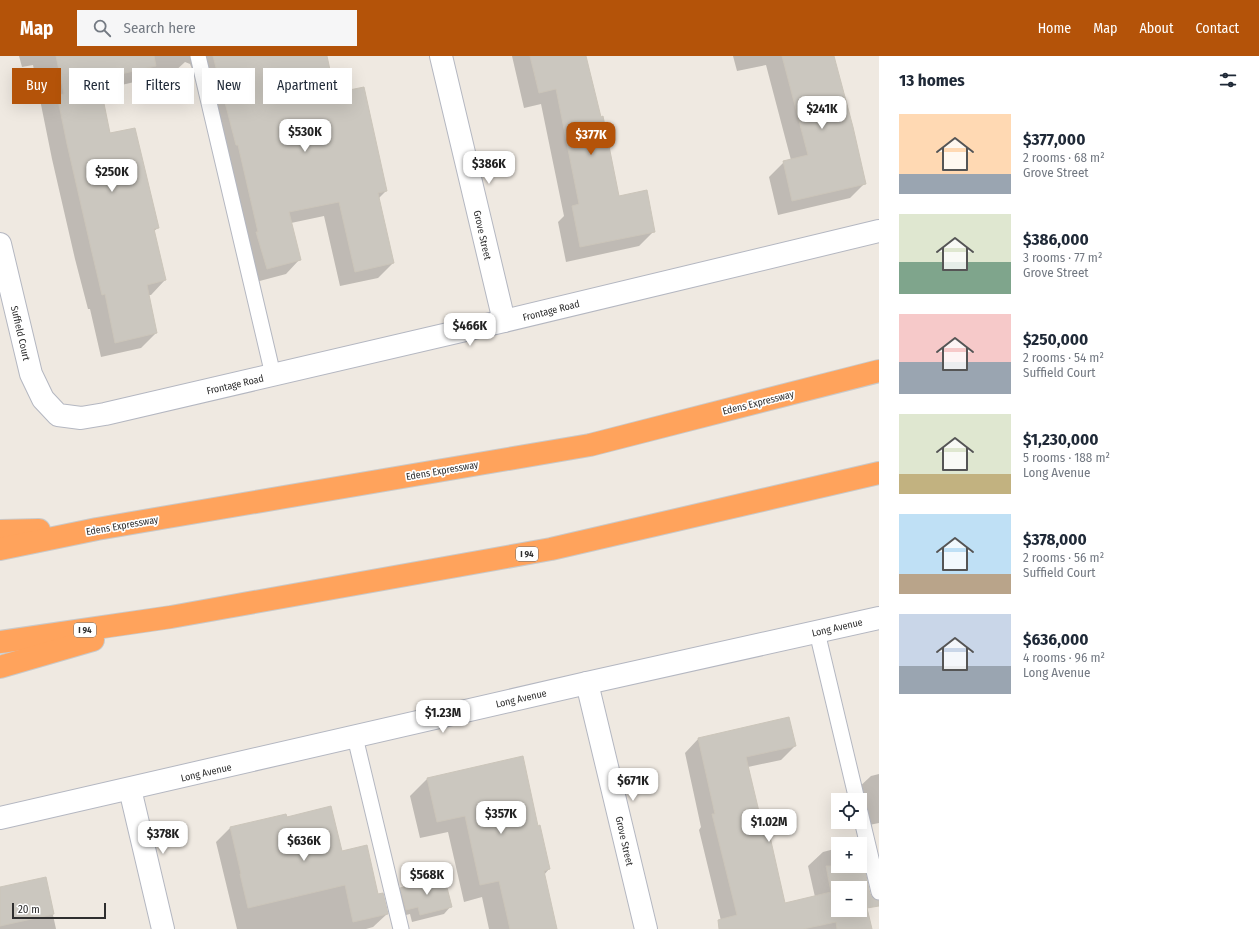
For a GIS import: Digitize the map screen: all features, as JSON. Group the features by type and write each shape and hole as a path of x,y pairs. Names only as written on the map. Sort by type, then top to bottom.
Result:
{"highway":[{"name":"Edens Expressway","path":"0,549 97,529 590,445 879,371"},
{"name":"I 94","path":"0,642 171,617 551,549 879,473"},
{"path":"0,531 97,529"},
{"path":"0,667 171,617"}],"street":[{"name":"Grove Street","path":"441,56 504,321"},
{"name":"Frontage Road","path":"58,415 81,418 105,414 504,321 879,231"},
{"name":"Suffield Court","path":"0,244 31,374 43,399 58,415"},
{"name":"Long Avenue","path":"0,818 587,683 879,618"},
{"name":"Grove Street","path":"587,683 646,929"},
{"path":"130,789 163,929"}],"lane":[{"path":"198,56 273,375"},
{"path":"817,632 855,793"},
{"path":"355,737 401,929"},
{"path":"864,829 879,892"}],"building":[{"path":"56,56 154,56 156,66 147,68 132,68 132,71 124,73 124,68 69,68 69,104 104,104 110,133 135,128 159,228 154,229 166,280 147,285 157,333 115,343 105,294 102,295 67,144 59,104 61,104 61,94 64,94 61,80 61,68 59,68"},
{"path":"213,56 327,56 330,68 263,68 263,104 352,104 352,89 364,87 387,191 378,193 394,263 355,272 339,202 289,212 301,260 267,269 256,232 258,232 238,145 236,145 225,104 255,104 255,68 216,68"},
{"path":"530,56 586,56 601,117 603,116 619,196 647,190 655,232 580,247 572,206 579,204 556,89 539,93"},
{"path":"782,56 834,56 853,127 866,184 792,201 783,161 808,155"},
{"path":"789,717 796,746 746,757 761,820 766,819 785,903 831,892 831,917 867,917 867,908 872,929 837,929 836,922 803,929 719,929 718,920 737,915 712,814 715,814 698,738"},
{"path":"523,756 538,826 540,825 550,869 544,871 557,929 510,929 499,881 480,885 465,816 437,822 427,778"},
{"path":"331,806 342,851 367,845 378,894 383,893 388,914 353,922 345,885 248,908 230,827 286,814 287,817"},
{"path":"826,866 831,866 831,873 866,873 870,894 873,898 879,901 879,906 867,908 867,881 831,881 831,892"},
{"path":"444,876 452,907 420,915 418,907 406,910 400,888"},
{"path":"46,877 54,914 0,926 0,887"}]}
